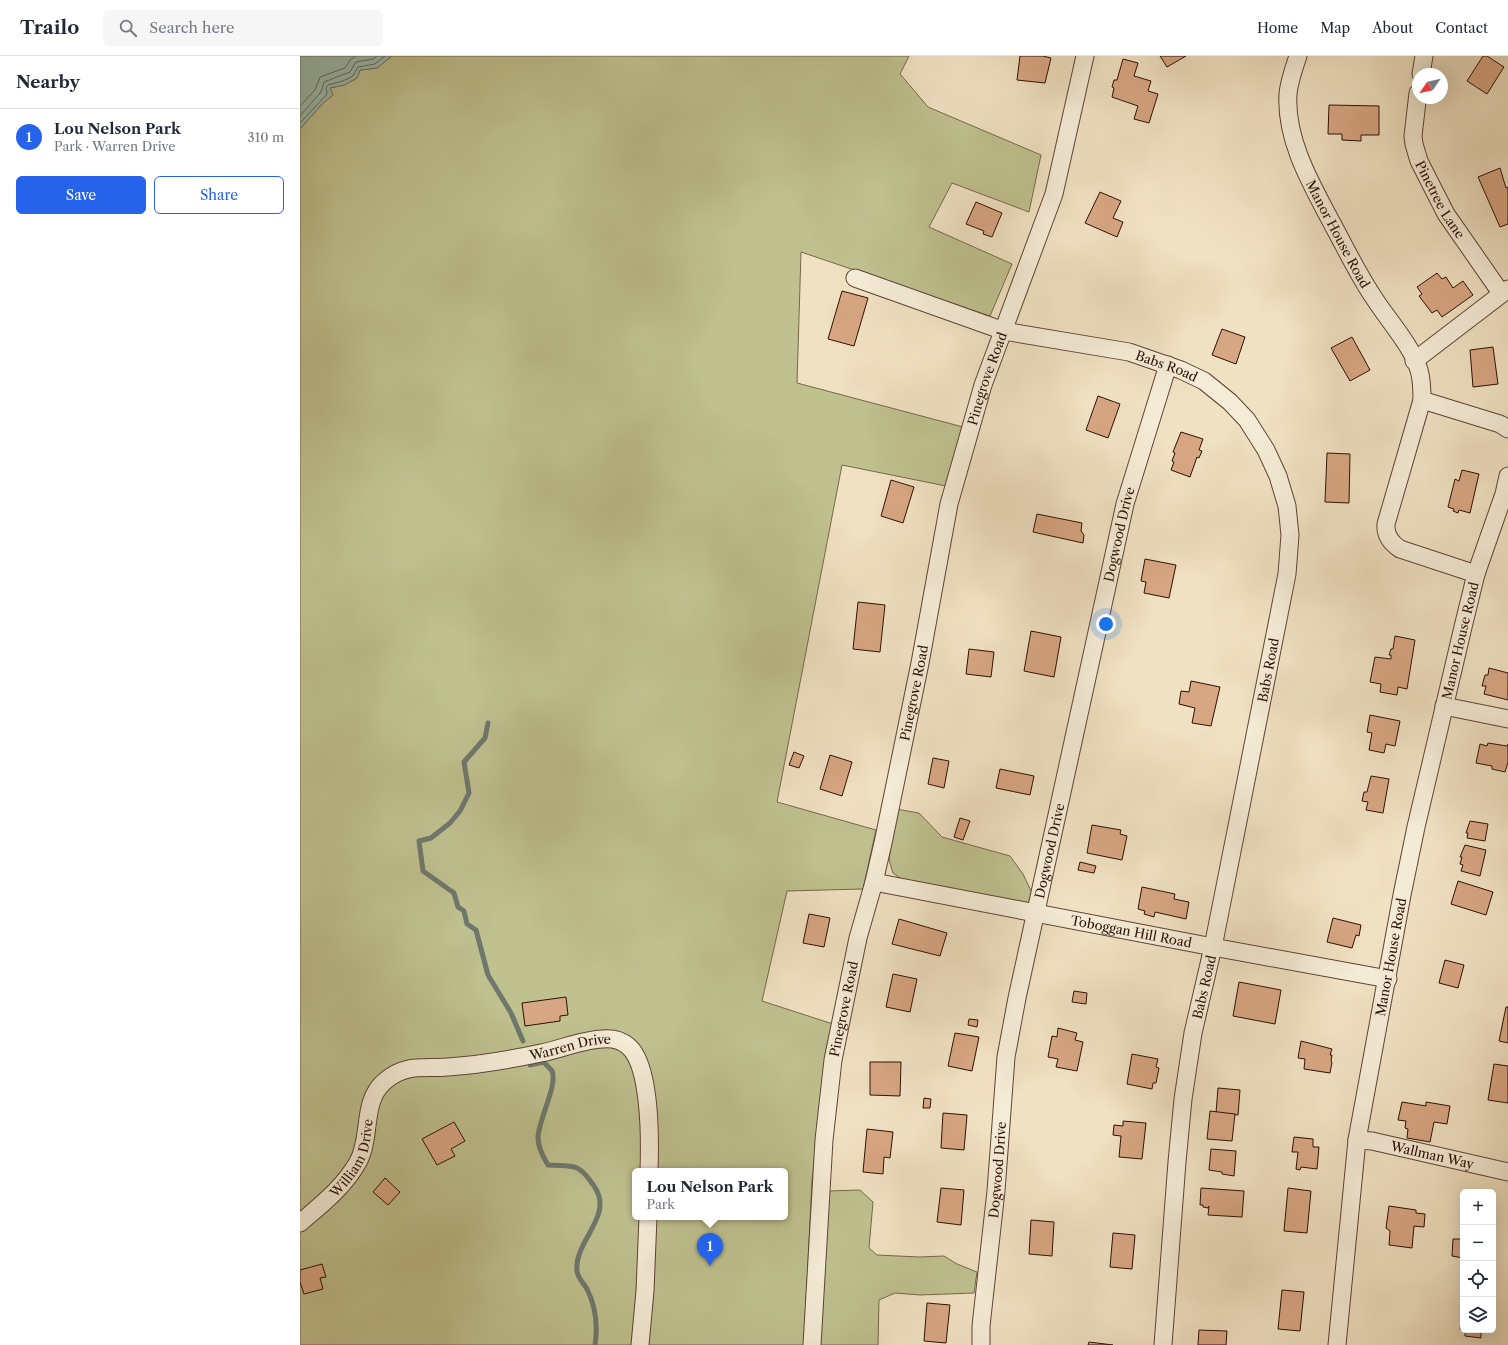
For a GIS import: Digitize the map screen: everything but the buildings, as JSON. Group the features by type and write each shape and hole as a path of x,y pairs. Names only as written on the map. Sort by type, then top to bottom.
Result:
{"street":[{"name":"Pinegrove Road","path":"812,1345 824,1140 833,1060 841,1014 858,938 874,882 920,663 949,504 983,385 1004,331 1028,259 1054,194 1085,56"},
{"name":"Manor House Road","path":"1298,56 1288,94 1290,122 1299,153 1307,174 1347,251 1373,297 1404,342 1419,369 1422,384 1422,400 1386,524 1387,533 1394,546 1400,549 1476,574"},
{"path":"1422,68 1424,56"},
{"name":"Pinetree Lane","path":"1417,104 1413,136 1419,161 1446,214 1505,291"},
{"name":"Babs Road","path":"855,278 1004,331 1129,352 1168,365 1204,381 1230,402 1247,420 1266,450 1278,476 1287,506 1290,535 1287,574 1213,948 1193,1033 1183,1099 1163,1345"},
{"path":"1414,361 1505,291"},
{"name":"Dogwood Drive","path":"981,1345 981,1326 996,1192 1006,1057 1017,998 1125,504 1168,365"},
{"path":"1422,400 1500,424 1508,429"},
{"name":"Manor House Road","path":"1337,1345 1357,1140 1414,834 1476,574 1504,494 1508,476"},
{"path":"1444,706 1508,719"},
{"name":"Toboggan Hill Road","path":"874,882 1213,948 1388,979"},
{"name":"Warren Drive","path":"385,1081 406,1069 448,1067 540,1053 596,1039 617,1040 630,1048 640,1063 646,1091 649,1168"},
{"name":"William Drive","path":"300,1223 338,1189 358,1162 374,1095 385,1081"},
{"name":"Wallman Way","path":"1357,1140 1508,1172"},
{"path":"640,1345 645,1290 648,1220"}],"green space":[{"path":"392,56 909,56 900,74 928,107 1041,155 1029,212 952,183 929,227 1012,264 990,316 801,252 797,383 963,427 946,486 842,465 777,802 876,830 863,889 787,891 762,1001 833,1024 812,1180 804,1345 300,1345 300,129 323,103 333,95 330,88 344,85 357,78 360,70 377,68"},
{"path":"896,809 919,813 942,837 1010,856 1023,874 1034,897 1032,902 1025,904 903,880 893,873 889,860"},
{"path":"860,1190 873,1202 869,1248 877,1255 919,1257 944,1256 957,1264 977,1272 974,1293 920,1295 895,1293 879,1300 878,1345 817,1345 829,1191"}],"water":[{"path":"300,56 392,56 377,68 360,70 357,78 344,85 330,88 333,95 323,103 300,129"}],"waterway":[{"path":"488,723 485,738 464,762 469,793 460,811 450,823 431,838 419,841 423,871 454,893 458,907 464,911 467,924 476,930 488,975 511,1013 523,1041"},
{"path":"530,1065 544,1062 552,1071 553,1077 538,1137 540,1149 544,1159 548,1165 570,1166 580,1169 589,1178 599,1197 600,1208 597,1218 581,1249 577,1271 587,1289 594,1309 596,1323 595,1345"}],"place":[{"name":"Lou Nelson Park","path":"710,1266"}]}
